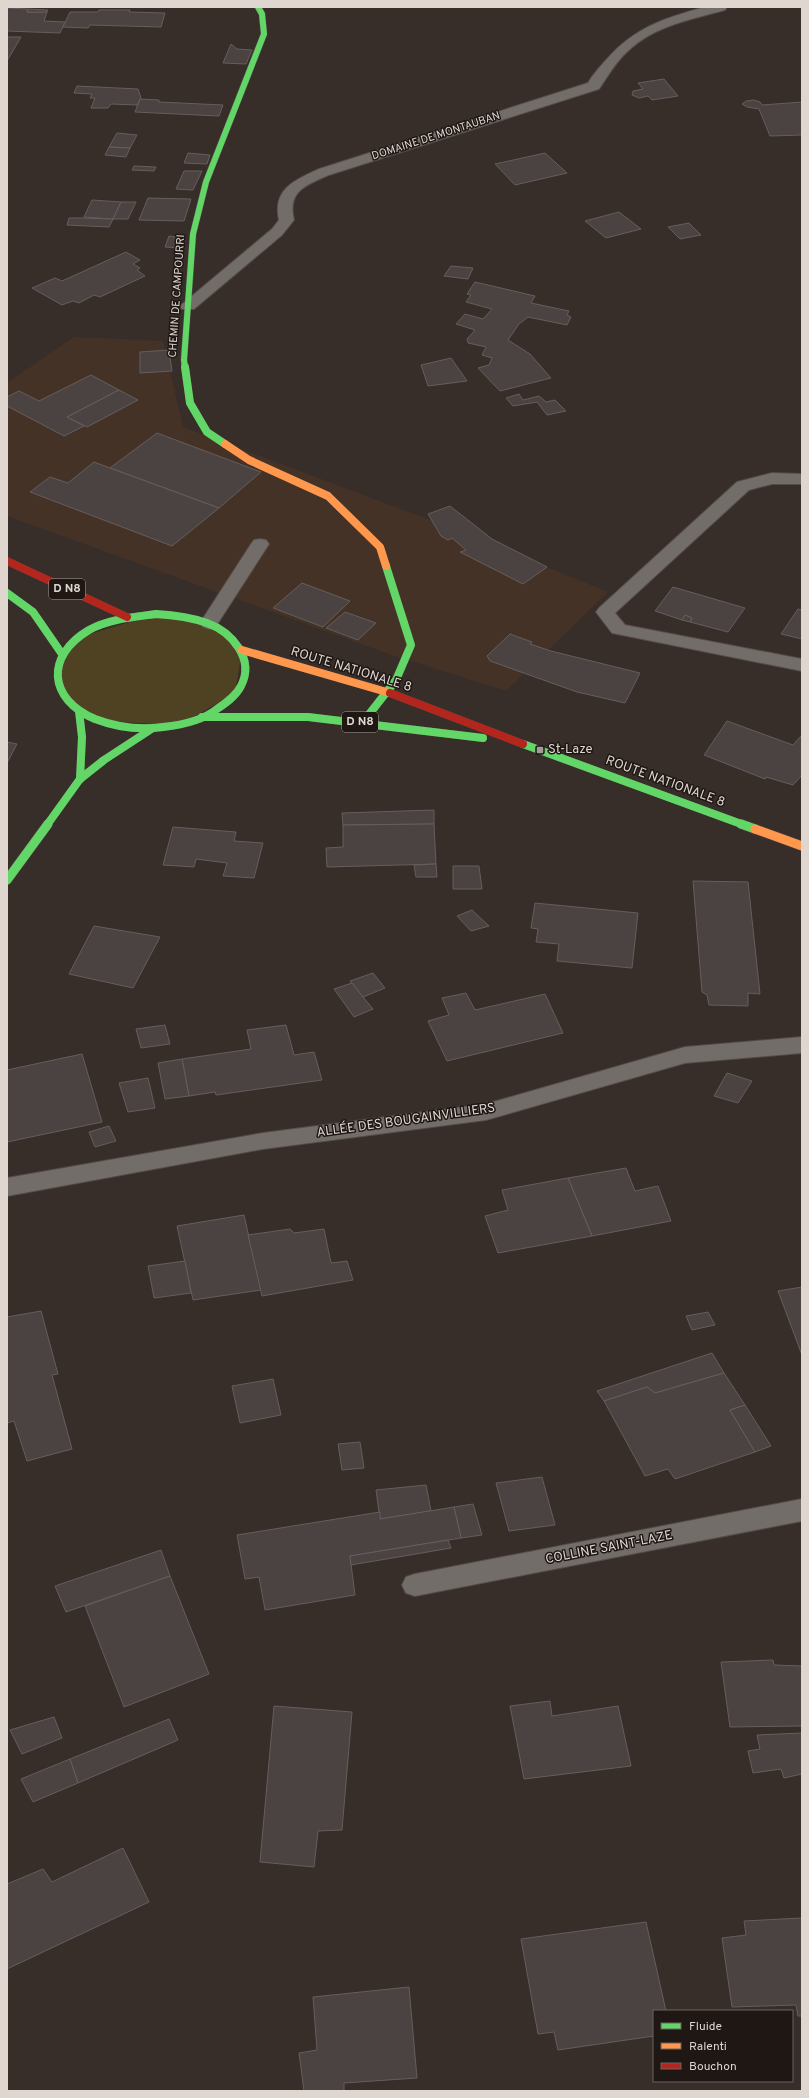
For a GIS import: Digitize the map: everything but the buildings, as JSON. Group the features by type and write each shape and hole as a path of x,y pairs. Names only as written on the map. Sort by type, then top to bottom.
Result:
{"main road":[{"name":"CHEMIN DE CAMPOURRI","path":"258,7 262,14 264,34 206,182 193,234 184,360 190,403 207,432 250,460 328,496 380,547 411,645 396,680 363,722"},
{"name":"D N8","path":"7,561 127,617"},
{"path":"7,593 33,612 62,654"},
{"path":"156,614 184,616 209,623 230,635 242,650 246,665 244,680 238,689 221,707 201,717 178,725 153,728 126,727 106,723 79,711 61,694 55,674 62,654 77,638 100,625 127,617 156,614"},
{"name":"ROUTE NATIONALE 8","path":"242,650 387,692 519,743 802,846"},
{"path":"79,711 82,737 80,779"},
{"name":"ROUTE NATIONALE 8","path":"201,717 308,717 363,722 519,743"},
{"path":"7,880 80,779 104,760 153,728"}],"street":[{"name":"DOMAINE DE MONTAUBAN","path":"188,306 277,232 287,220 283,210 286,196 299,184 324,172 594,86 598,77 624,47 643,33 683,16 720,7"},
{"path":"802,480 786,477 762,479 743,486 605,612 619,629 802,665"},
{"path":"209,623 260,544"},
{"name":"ALLÉE DES BOUGAINVILLIERS","path":"7,1187 263,1141 486,1112 685,1055 802,1046"},
{"name":"COLLINE SAINT-LAZE","path":"415,1586 802,1510"}],"shaded area":[{"path":"74,337 163,341 183,427 446,526 608,592 506,691 389,654 7,516 7,383"},
{"path":"156,614 209,623 242,650 235,694 178,725 100,721 61,694 62,654 77,638"}],"traffic: fast":[{"path":"225,444 207,432 190,403 184,360 193,234 206,182 264,34 262,14 258,7"},
{"path":"363,722 396,680 411,645 386,566"},
{"path":"7,593 33,612 62,654"},
{"path":"156,614 181,616 194,619 219,628 229,635 237,645 245,663 243,680 236,693 215,711 201,718 187,723 157,728 127,727 112,724 95,719 80,711 67,699 58,684 57,671 61,658 69,646 79,637 102,624 115,620 156,614"},
{"path":"79,711 82,737 80,779"},
{"path":"202,717 308,717 483,738"},
{"path":"7,880 80,779 104,760 153,728"},
{"path":"523,744 755,829"}],"traffic: slow":[{"path":"225,444 249,460 328,496 380,547 386,566"},
{"path":"242,650 390,693"},
{"path":"755,829 802,846"}],"traffic: jam":[{"path":"7,561 127,617"},
{"path":"390,693 523,744"}],"place":[{"name":"St-Laze","path":"540,750"}]}
